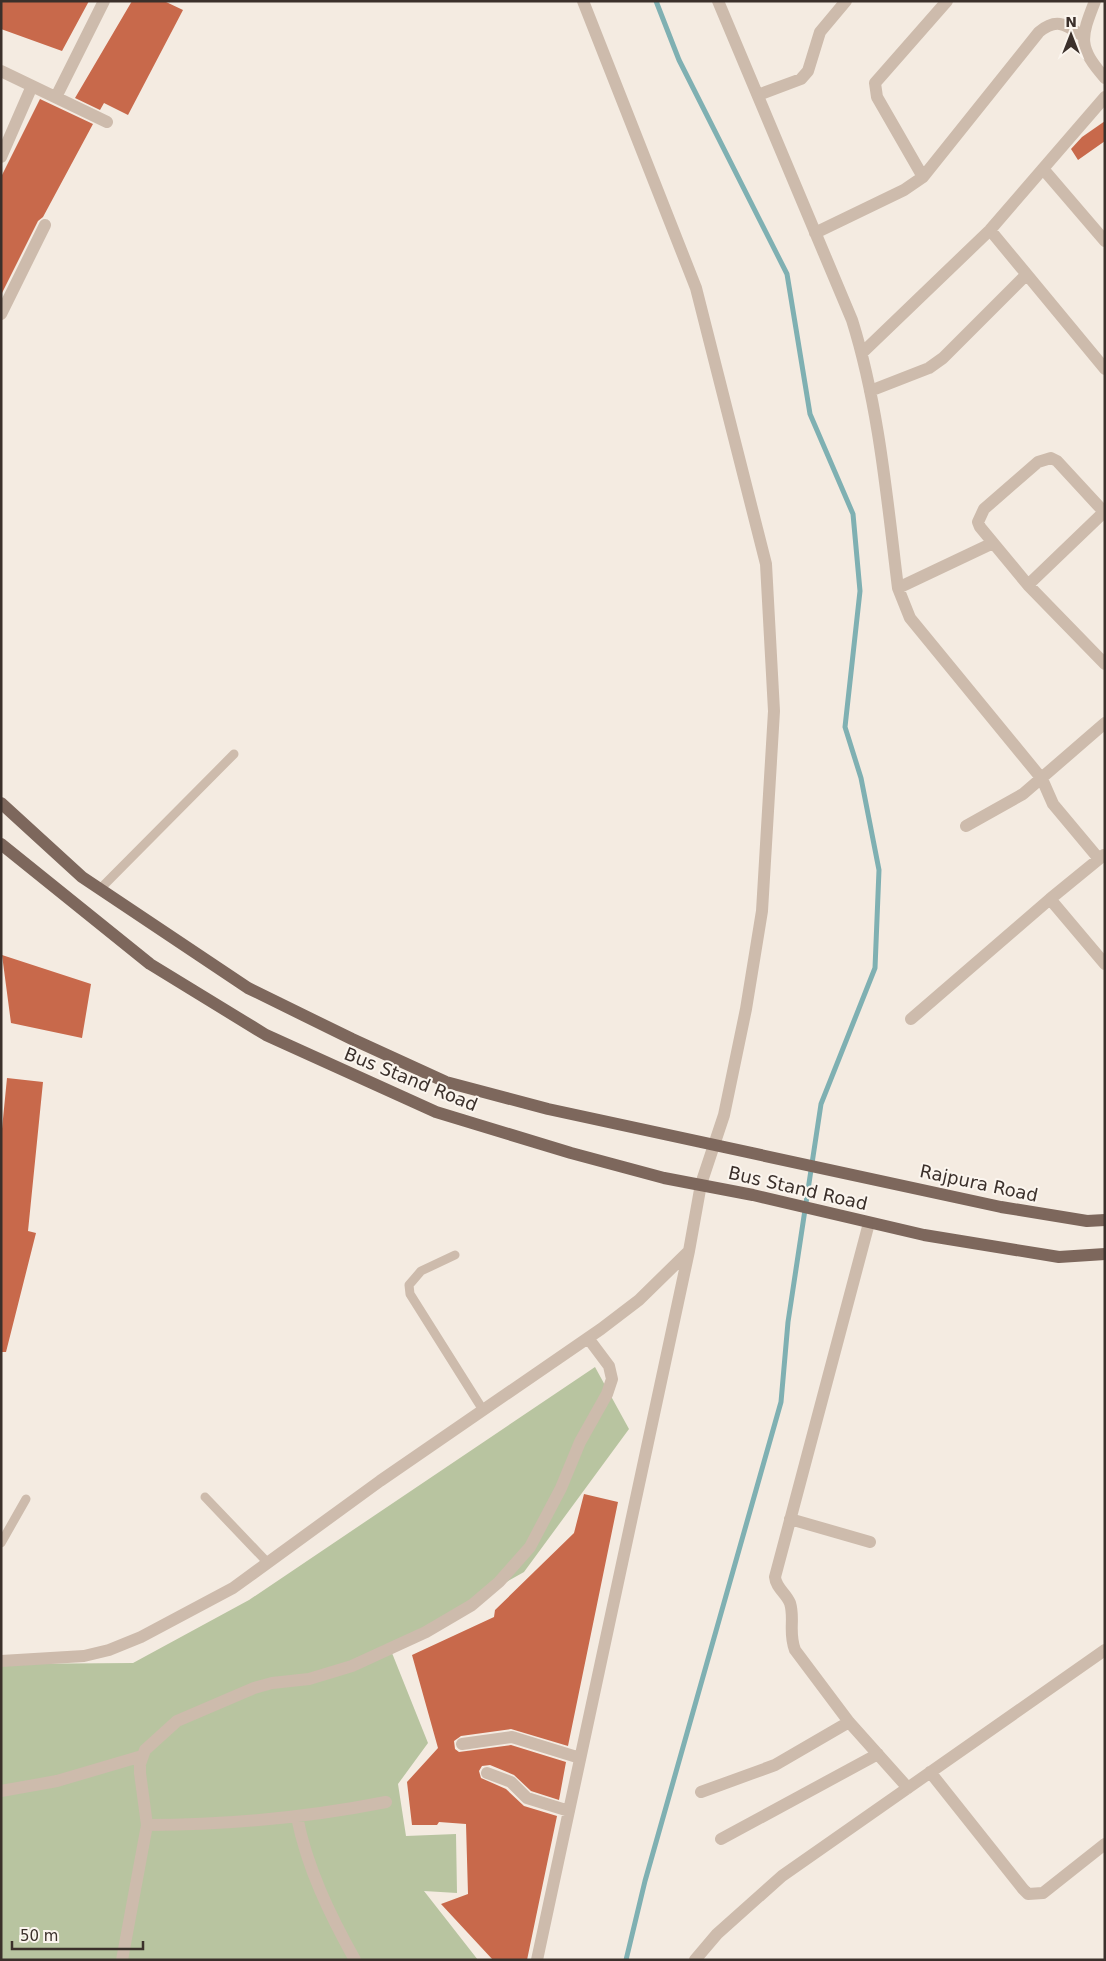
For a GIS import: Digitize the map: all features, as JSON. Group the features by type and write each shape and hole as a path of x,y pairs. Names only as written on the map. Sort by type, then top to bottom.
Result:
{"main road":[{"name":"Bus Stand Road","path":"1,803 82,876 248,988 446,1082 548,1109 713,1146 846,1172"},
{"name":"Bus Stand Road","path":"1,844 150,964 266,1035 436,1112 571,1153 664,1178 701,1184 924,1235 1059,1257 1105,1254"},
{"name":"Rajpura Road","path":"846,1172 1001,1207 1088,1221 1105,1220"}],"street":[{"path":"56,97 104,1"},
{"path":"537,1960 689,1251 701,1184 724,1115 746,1009 762,911 774,711 766,564 696,288 583,1"},
{"path":"718,1 852,320 862,353 870,391 898,588 910,618 1042,778 1053,804 1102,857 1050,899 911,1019"},
{"path":"758,95 801,79 808,71 820,32 846,1"},
{"path":"924,177 877,97 875,83 946,1"},
{"path":"1091,3 1084,36 1084,49 1089,59 1103,75"},
{"path":"814,233 904,190 924,177 1039,32 1048,24 1059,23 1084,36"},
{"path":"1,71 107,122"},
{"path":"1,158 32,86"},
{"path":"862,353 990,230 1044,170 1105,97"},
{"path":"1044,170 1105,241"},
{"path":"1,314 45,225"},
{"path":"990,230 1105,369"},
{"path":"870,391 912,376 943,358 1026,275"},
{"path":"1028,584 1104,512 1057,461 1045,459 1038,462 980,514 978,522 980,527 1028,584 1105,664"},
{"path":"898,588 993,543"},
{"path":"966,826 1023,794 1105,723"},
{"path":"1050,899 1105,964"},
{"path":"868,1223 775,1576 775,1584 790,1605 791,1640 795,1650 849,1722 908,1788"},
{"path":"1,1661 84,1656 109,1650 141,1637 224,1592 588,1338 639,1300 689,1251"},
{"path":"1,1791 57,1781 142,1756 159,1736 177,1721 254,1688 272,1683 309,1679 352,1666 449,1619 472,1605 499,1582 530,1548 561,1488 580,1442 607,1394 612,1379 609,1366 588,1338"},
{"path":"790,1519 870,1542"},
{"path":"695,1960 717,1934 782,1876 1105,1650"},
{"path":"702,1792 775,1765 849,1722"},
{"path":"462,1744 512,1737 580,1758"},
{"path":"721,1840 878,1754"},
{"path":"122,1960 147,1825 140,1773 142,1756"},
{"path":"930,1772 1028,1894 1043,1893 1105,1844"},
{"path":"487,1774 511,1782 527,1798 569,1811"},
{"path":"147,1825 207,1825 297,1817 386,1802"},
{"path":"297,1817 306,1851 329,1913 355,1960"}],"lane":[{"path":"100,889 234,754"},
{"path":"455,1255 421,1272 409,1285 410,1294 483,1410"},
{"path":"204,1497 268,1563"},
{"path":"1,1543 26,1500"}],"green space":[{"path":"595,1367 629,1429 524,1572 390,1648 428,1743 398,1784 406,1836 456,1834 457,1893 424,1891 478,1960 1,1960 1,1664 133,1663 249,1600"}],"building":[{"path":"1,1 89,1 62,51 1,29"},
{"path":"132,1 164,1 183,10 128,115 104,103 100,110 75,98"},
{"path":"40,99 93,124 43,217 38,221 1,295 1,177"},
{"path":"1105,121 1105,141 1078,160 1071,149 1082,137"},
{"path":"2,955 91,984 82,1038 11,1023"},
{"path":"7,1078 43,1082 28,1231 36,1233 6,1352 1,1352 1,1139"},
{"path":"584,1494 618,1502 568,1746 511,1729 461,1736 454,1741 455,1749 459,1752 511,1745 566,1762 559,1800 531,1791 514,1775 490,1765 482,1766 479,1771 481,1778 506,1789 524,1806 557,1816 527,1960 493,1960 441,1904 468,1894 466,1824 439,1822 437,1825 412,1825 407,1782 438,1748 412,1655 494,1617 495,1610 574,1533"}],"waterway":[{"path":"626,1960 645,1881 781,1402 788,1322 821,1104 875,968 879,870 861,778 845,727 860,591 853,514 810,414 787,274 679,60 656,1"}]}
